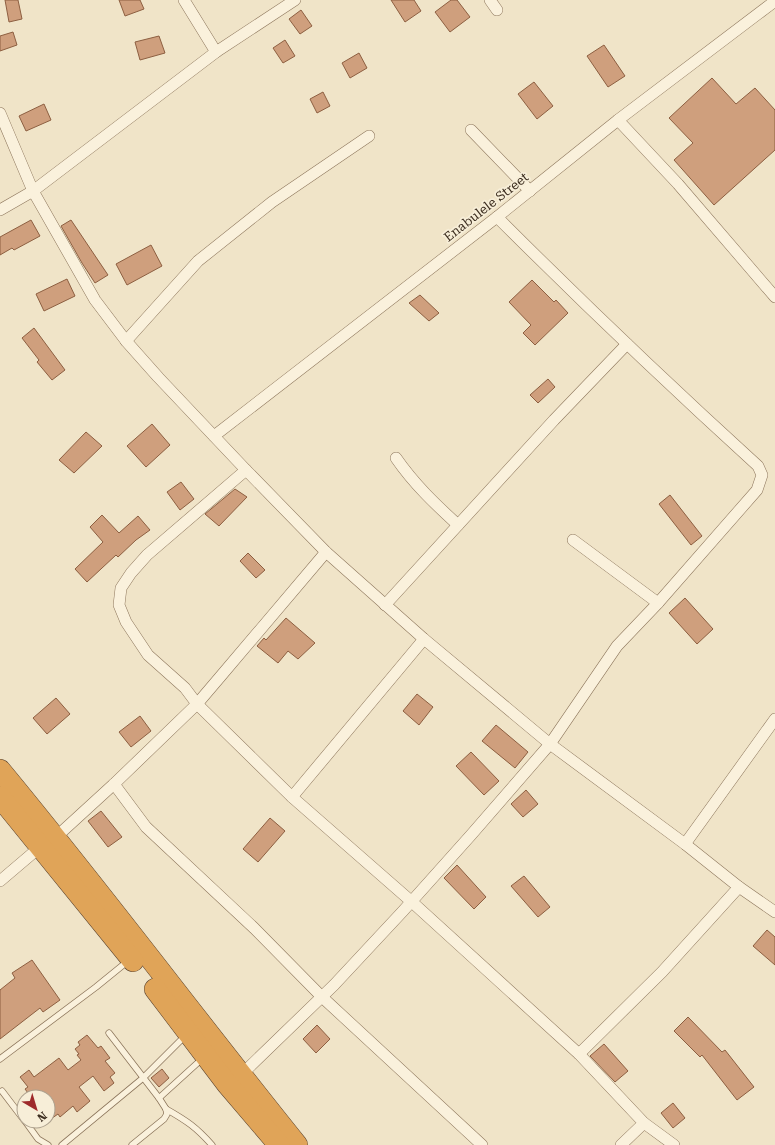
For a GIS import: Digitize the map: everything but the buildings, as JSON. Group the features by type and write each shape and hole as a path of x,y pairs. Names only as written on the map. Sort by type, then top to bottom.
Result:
{"highway":[{"path":"0,770 48,842 132,959 227,1084 279,1145"},
{"path":"0,797 48,842 297,1145"}],"street":[{"path":"184,0 216,52"},
{"path":"0,210 33,191 216,52 295,0"},
{"path":"490,0 497,10"},
{"name":"Enabulele Street","path":"214,436 497,217 618,120 775,1"},
{"path":"0,114 33,191 95,300 126,341 246,470 326,552 424,639 550,744 775,912"},
{"path":"618,120 678,184 775,297"},
{"path":"471,130 530,191"},
{"path":"126,341 198,261 272,202 369,136"},
{"path":"241,1075 334,986 412,902 550,744 617,646 757,490 762,475 758,466 686,401 497,217"},
{"path":"385,604 554,420 627,344"},
{"path":"396,458 407,474 424,493 458,525"},
{"path":"246,470 147,555 131,573 121,588 119,605 126,622 148,655 186,688 197,704 292,797 412,902 579,1054 644,1123 674,1145"},
{"path":"573,540 658,602"},
{"path":"0,881 48,842 114,784 197,704 326,552"},
{"path":"292,797 424,639"},
{"path":"685,844 775,719"},
{"path":"114,784 146,827 254,928 322,997 482,1145"},
{"path":"579,1054 662,972 740,887"},
{"path":"621,1145 644,1123"}],"lane":[{"path":"0,1059 132,959"},
{"path":"109,1033 166,1109 167,1114 164,1119 132,1145"},
{"path":"62,1145 143,1078 188,1033"},
{"path":"159,1098 206,1055"},
{"path":"2,1092 16,1110"},
{"path":"166,1109 189,1122 201,1132 212,1145"},
{"path":"30,1129 38,1139 48,1145"}]}
